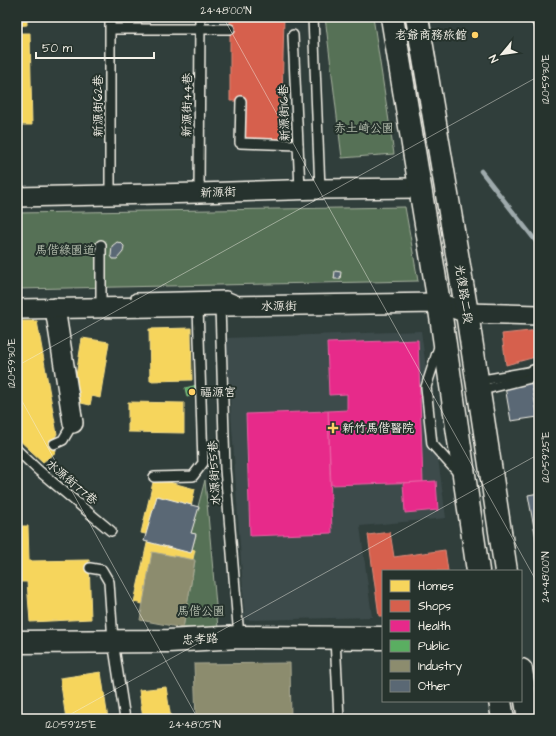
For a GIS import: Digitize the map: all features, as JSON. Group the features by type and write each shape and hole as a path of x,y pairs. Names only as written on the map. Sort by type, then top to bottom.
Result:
{"main road":[{"path":"392,17 439,304 478,570"},
{"name":"光復路二段","path":"417,17 467,313 506,570"},
{"name":"忠孝路","path":"17,642 168,641 239,637 382,638"},
{"path":"522,676 529,719"},
{"path":"500,702 503,719"}],"street":[{"name":"新源街","path":"17,197 110,196 300,189 420,188"},
{"name":"水源街","path":"17,309 62,304 198,307 439,304 467,313 539,315"},
{"path":"62,304 73,424"}],"lane":[{"name":"新源街62巷","path":"110,17 110,196"},
{"name":"新源街44巷","path":"199,193 200,17"},
{"path":"313,17 320,189"},
{"path":"533,17 539,24"},
{"path":"111,29 230,29"},
{"name":"新源街16巷","path":"293,35 300,189"},
{"path":"241,101 240,143 298,145"},
{"path":"101,298 102,245"},
{"path":"124,298 226,296 253,306"},
{"path":"17,300 62,304"},
{"name":"水源街55巷","path":"220,306 225,469 239,637"},
{"name":"水源街55巷","path":"154,477 193,476 203,463 198,307"},
{"path":"477,386 539,368"},
{"path":"477,386 539,376"},
{"path":"54,444 63,440 73,424"},
{"name":"水源街77巷","path":"17,450 38,470 112,531"},
{"path":"90,568 102,570 109,582 113,641 124,719"},
{"path":"335,638 339,719"}],"shaded area":[{"name":"新竹馬偕醫院","path":"421,331 446,518 360,526 372,617 245,620 226,338"}],"green space":[{"name":"赤土崎公園","path":"325,17 373,17 394,154 342,158"},
{"name":"馬偕綠園道","path":"405,207 418,281 17,289 17,213"},
{"name":"馬偕公園","path":"205,480 218,628 183,628 195,561 189,559 196,535 191,533"}],"building: Homes":[{"path":"17,17 27,17 27,25 17,26"},
{"path":"17,33 30,33 32,125 17,125"},
{"path":"17,321 37,321 57,434 53,440 56,452 43,462 17,438"},
{"path":"191,328 192,380 150,381 149,329"},
{"path":"82,338 109,342 100,398 92,396 90,405 72,401"},
{"path":"128,402 184,403 184,433 128,432"},
{"path":"154,478 195,489 183,543 141,533"},
{"path":"17,526 28,526 29,561 89,560 91,619 30,622 27,582 17,582"},
{"path":"148,539 195,550 181,613 134,602"},
{"path":"101,672 108,719 66,719 60,678"},
{"path":"166,687 171,719 143,719 139,690"}],"building: Shops":[{"path":"230,17 284,17 281,139 244,138 245,101 230,101"},
{"path":"539,330 539,356 506,365 502,334"},
{"path":"390,532 394,557 445,550 448,570 382,570 382,616 379,616 368,535"}],"building: Health":[{"path":"418,340 423,482 331,485 328,411 347,410 347,394 329,395 327,343"},
{"path":"328,411 332,533 250,536 246,414"},
{"path":"436,481 438,510 405,513 403,483"}],"building: Public":[{"name":"福源宮","path":"197,385 199,394 187,397 185,388"}],"building: Industry":[{"path":"152,552 195,560 183,628 140,620"},
{"path":"290,663 291,719 196,719 194,664"}],"building: Other":[{"path":"117,242 124,246 123,252 117,259 113,259 111,256 112,246"},
{"path":"335,271 341,272 340,279 334,279"},
{"path":"531,382 538,417 511,421 505,387"},
{"path":"539,493 539,543 537,544 528,495"},
{"path":"157,496 199,507 191,533 196,534 191,553 144,541"}],"waterway":[{"path":"481,171 539,245"}],"place":[{"name":"老爺商務旅館","path":"475,35"},
{"name":"福源宮","path":"192,392"},
{"name":"新竹馬偕醫院","path":"333,428"}]}
